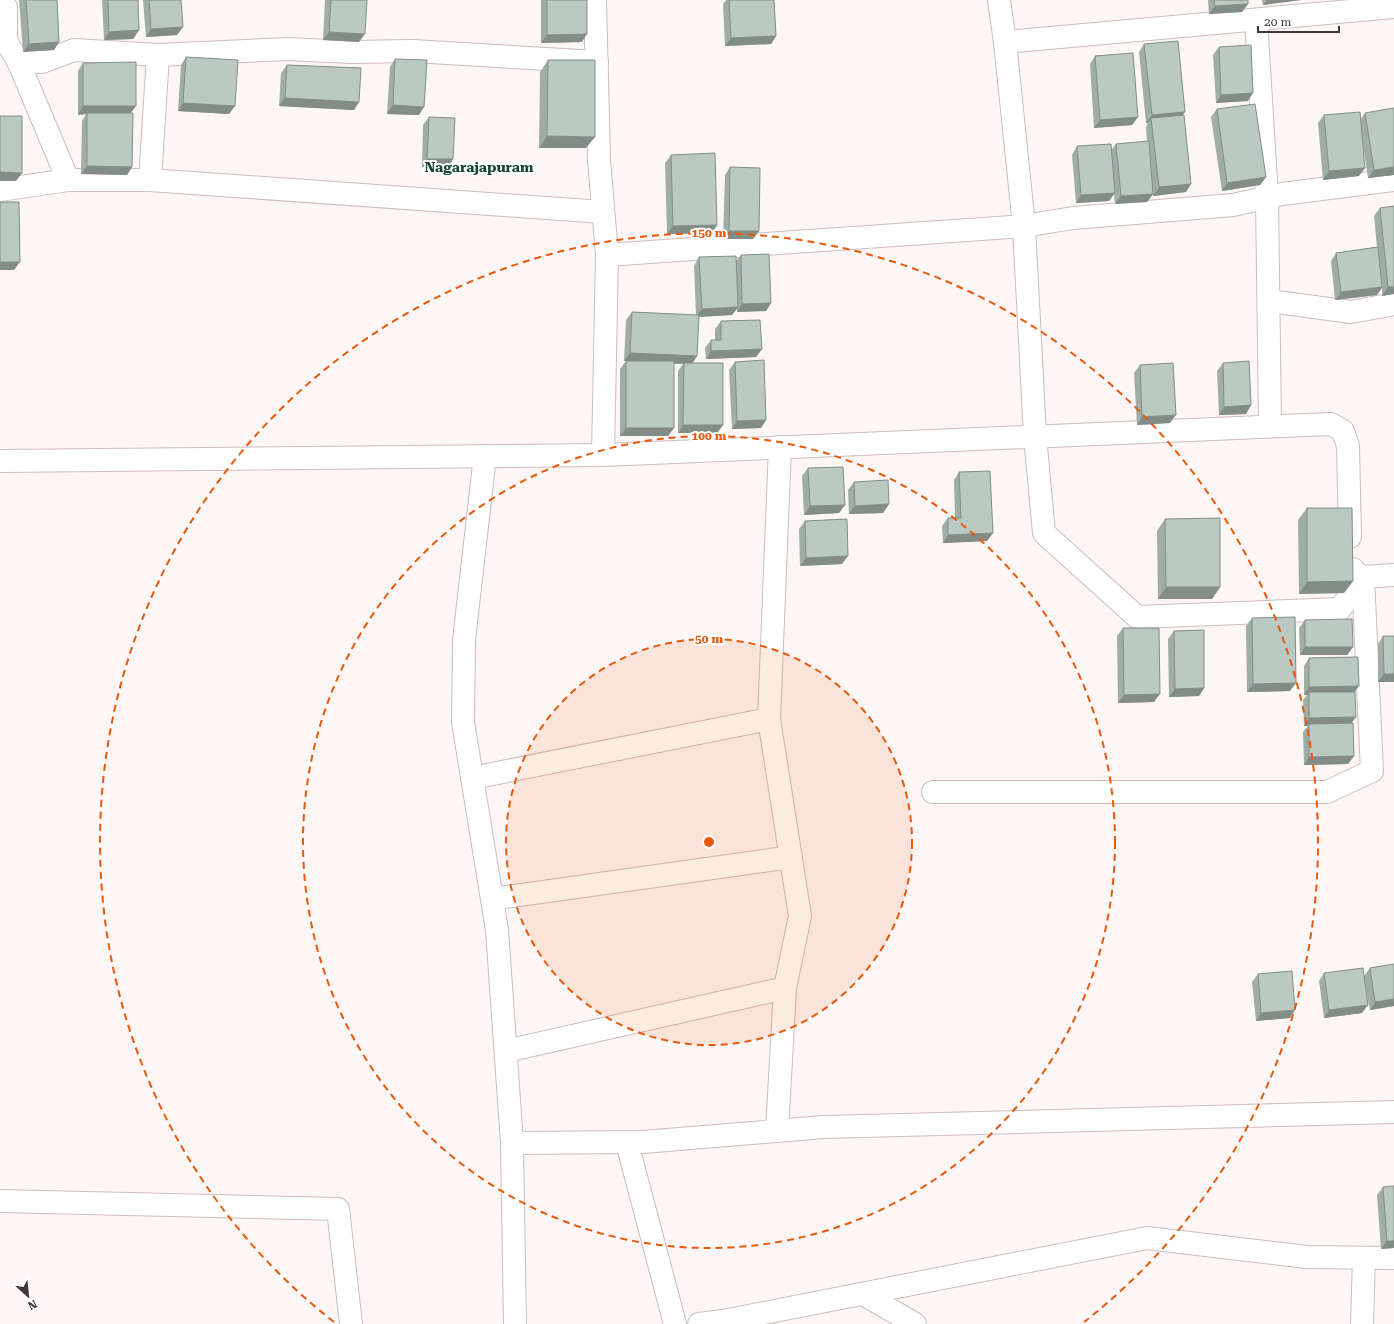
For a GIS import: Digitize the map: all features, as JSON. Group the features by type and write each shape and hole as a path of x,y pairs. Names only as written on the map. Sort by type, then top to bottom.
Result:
{"street":[{"path":"0,0 6,7 3,41 18,61 68,180"},
{"path":"595,0 599,160 606,255 603,455"},
{"path":"999,0 1005,42 1024,226 1035,436 1044,533 1137,617 1340,609 1363,577"},
{"path":"1005,42 1394,7"},
{"path":"1256,20 1267,197 1270,426"},
{"path":"18,61 42,62 74,50 158,56 287,49 351,52 413,51 596,62"},
{"path":"150,180 158,56"},
{"path":"0,190 68,180 150,180 603,212"},
{"path":"606,255 1024,226 1073,218 1232,205 1267,197 1394,180"},
{"path":"1269,301 1350,312 1394,304"},
{"path":"0,461 603,455 1331,424 1343,431 1348,446 1351,557 1353,571 1363,577 1394,575"},
{"path":"777,1131 785,988 800,916 769,719 780,447"},
{"path":"485,456 464,640 464,722 497,930 512,1143 515,1324"},
{"path":"933,792 1327,792 1372,771 1363,577"},
{"path":"472,778 769,719"},
{"path":"492,899 791,857"},
{"path":"506,1051 785,988"},
{"path":"512,1143 627,1143 824,1127 1394,1112"},
{"path":"627,1143 675,1324"},
{"path":"0,1201 338,1209 351,1324"},
{"path":"698,1324 723,1321 864,1294 1147,1238 1307,1257 1394,1258"},
{"path":"1362,1324 1364,1258"},
{"path":"864,1294 915,1324"}],"building":[{"path":"26,0 57,0 59,42 29,44"},
{"path":"108,0 138,0 139,30 109,32"},
{"path":"149,0 181,0 183,27 151,29"},
{"path":"331,0 367,0 365,34 329,32"},
{"path":"547,0 587,0 587,34 547,35"},
{"path":"729,0 774,0 776,36 731,38"},
{"path":"1214,0 1248,0 1248,4 1215,6"},
{"path":"1178,41 1185,112 1152,115 1144,44"},
{"path":"1251,45 1253,93 1221,95 1219,47"},
{"path":"1133,53 1138,117 1100,120 1095,56"},
{"path":"186,57 238,60 235,106 183,103"},
{"path":"395,59 427,60 424,107 393,105"},
{"path":"548,60 595,60 595,137 547,136"},
{"path":"136,62 136,106 83,106 83,63"},
{"path":"287,65 361,68 359,102 285,98"},
{"path":"1255,104 1266,177 1227,183 1217,109"},
{"path":"1394,108 1394,167 1374,170 1365,113"},
{"path":"1360,112 1365,168 1329,171 1324,115"},
{"path":"87,113 133,113 132,167 87,166"},
{"path":"1184,115 1191,184 1159,187 1151,118"},
{"path":"0,116 22,116 22,173 0,172"},
{"path":"429,117 455,118 453,159 427,159"},
{"path":"1149,141 1153,194 1121,196 1116,144"},
{"path":"1111,144 1115,193 1081,195 1077,146"},
{"path":"715,153 717,225 673,226 671,155"},
{"path":"730,167 760,168 759,231 729,231"},
{"path":"0,202 19,202 20,262 0,262"},
{"path":"1394,206 1394,287 1388,287 1380,208"},
{"path":"1378,247 1382,287 1341,292 1336,253"},
{"path":"769,254 771,303 742,304 741,255"},
{"path":"736,256 738,307 702,309 699,257"},
{"path":"632,312 699,315 697,356 630,353"},
{"path":"760,320 762,349 711,351 711,340 721,340 721,321"},
{"path":"764,360 766,420 737,421 735,362"},
{"path":"626,361 674,361 674,428 626,428"},
{"path":"1249,361 1251,405 1224,407 1223,363"},
{"path":"684,363 723,363 723,425 683,425"},
{"path":"1173,363 1176,415 1142,417 1140,365"},
{"path":"843,467 845,505 810,506 808,468"},
{"path":"990,471 993,533 948,535 948,518 961,518 959,472"},
{"path":"888,480 889,504 855,506 854,482"},
{"path":"1307,508 1352,508 1353,581 1307,582"},
{"path":"1220,518 1220,587 1166,587 1165,519"},
{"path":"847,519 848,556 806,558 805,521"},
{"path":"1295,617 1296,683 1253,684 1252,618"},
{"path":"1352,619 1353,647 1305,647 1305,620"},
{"path":"1123,628 1159,628 1160,694 1124,695"},
{"path":"1204,630 1204,688 1175,689 1174,631"},
{"path":"1383,636 1394,636 1394,674 1384,674"},
{"path":"1358,657 1359,686 1309,687 1309,658"},
{"path":"1309,692 1355,692 1356,717 1309,718"},
{"path":"1353,723 1354,756 1309,757 1309,724"},
{"path":"1394,964 1394,999 1375,1002 1370,968"},
{"path":"1363,968 1368,1005 1329,1010 1324,973"},
{"path":"1292,971 1295,1010 1261,1013 1258,974"},
{"path":"1394,1186 1394,1241 1387,1241 1383,1187"}],"district":[{"name":"Nagarajapuram","path":"479,167"}]}
